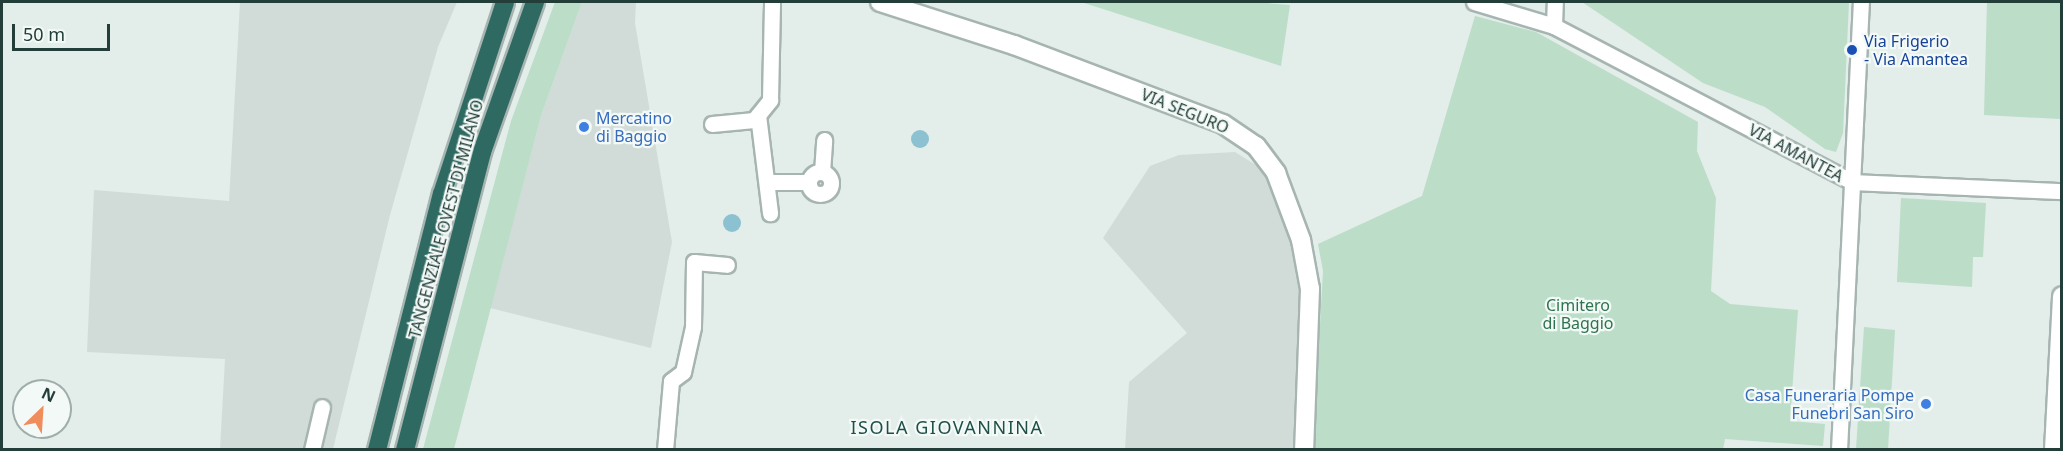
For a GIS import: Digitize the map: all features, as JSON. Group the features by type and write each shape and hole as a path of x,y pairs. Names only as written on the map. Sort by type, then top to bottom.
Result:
{"highway":[{"name":"TANGENZIALE OVEST DI MILANO","path":"377,450 442,194 505,2"},
{"name":"TANGENZIALE OVEST DI MILANO","path":"405,450 482,152 536,2"}],"street":[{"path":"712,124 754,120 770,100 772,2"},
{"name":"VIA SEGURO","path":"880,2 1014,45 1223,124 1256,146 1276,173 1301,240 1310,289 1304,450"},
{"name":"VIA AMANTEA","path":"1474,2 1554,26 1853,182 2061,190"},
{"path":"1554,26 1555,2"},
{"path":"1839,450 1861,2"},
{"path":"758,115 770,213"},
{"path":"768,182 809,182 815,193 826,193 831,179 822,172 824,140"},
{"path":"665,450 671,381 683,372 693,327 694,262 727,265"},
{"path":"2054,450 2061,296"},
{"path":"312,450 322,406"}],"shaded area":[{"path":"240,2 457,2 438,47 390,215 333,449 220,449 225,359 87,352 94,190 229,201"},
{"path":"582,2 636,2 635,23 672,242 651,348 490,308 541,116"},
{"path":"1235,152 1256,165 1273,189 1292,241 1303,297 1305,333 1293,449 1125,449 1129,382 1187,333 1103,238 1150,166 1179,155"}],"green space":[{"path":"555,2 582,2 541,116 454,449 423,449 511,121"},
{"path":"1081,2 1253,2 1290,5 1281,66"},
{"path":"1582,2 1849,2 1843,133 1836,152 1825,149 1765,107 1703,83"},
{"path":"1987,2 2061,2 2060,119 1984,115"},
{"name":"Cimitero di Baggio","path":"1475,16 1536,32 1698,122 1697,151 1716,198 1711,291 1730,304 1798,310 1790,421 1825,424 1823,446 1725,439 1723,450 1313,449 1323,271 1318,244 1422,196"},
{"path":"1901,198 1986,203 1983,257 1973,257 1972,287 1897,282"},
{"path":"1864,327 1895,330 1888,449 1856,449"}],"water":[{"path":"920,130 926,133 929,139 926,145 920,148 914,145 911,139 914,133"},
{"path":"732,214 738,217 741,223 738,229 732,232 726,229 723,223 726,217"}],"place":[{"name":"Via Frigerio - Via Amantea","path":"1852,50"},
{"name":"Mercatino di Baggio","path":"584,127"},
{"name":"Casa Funeraria Pompe Funebri San Siro","path":"1926,404"}],"district":[{"name":"ISOLA GIOVANNINA","path":"947,427"}]}
